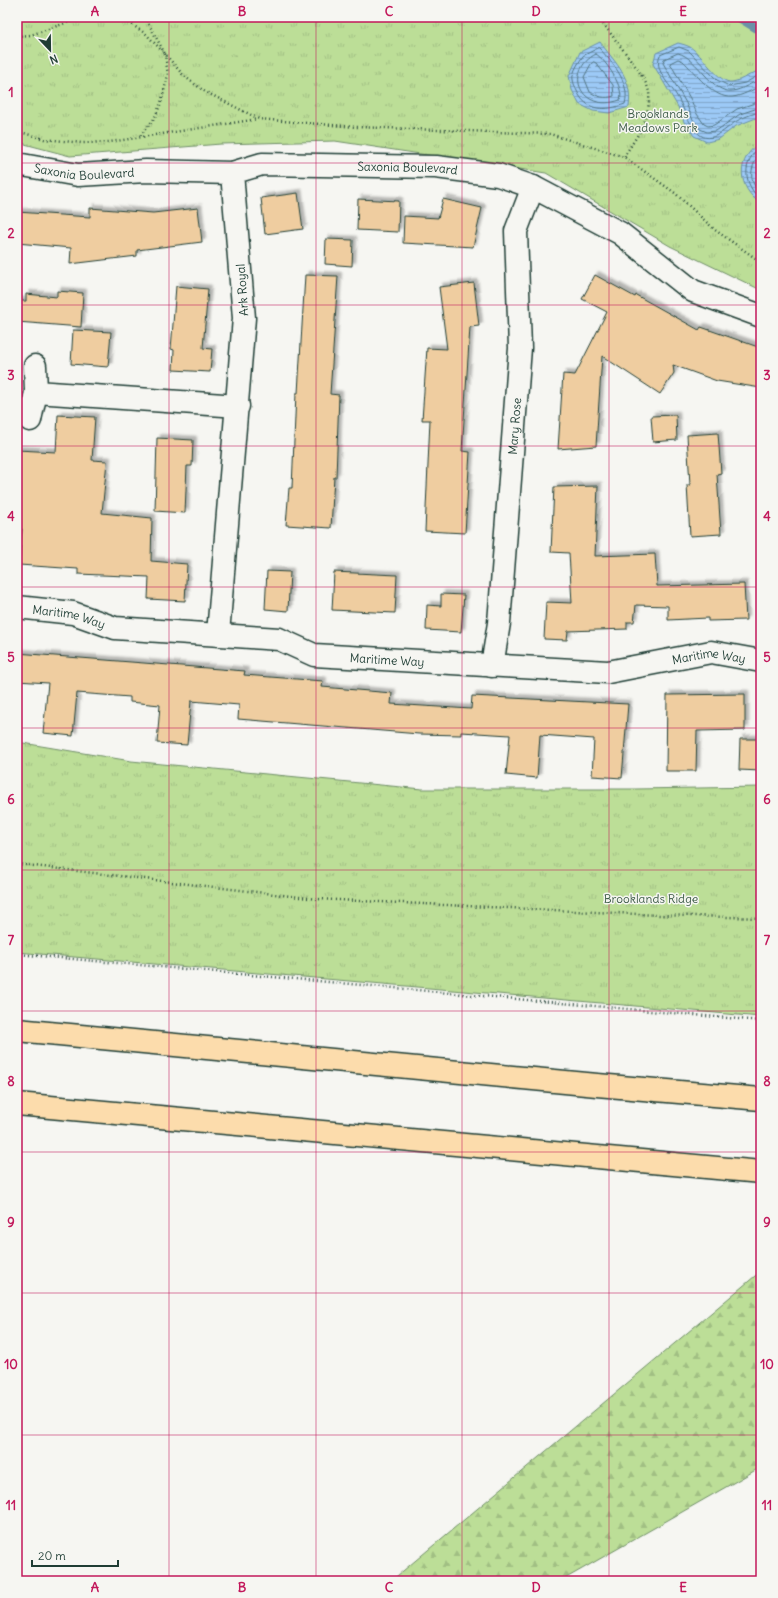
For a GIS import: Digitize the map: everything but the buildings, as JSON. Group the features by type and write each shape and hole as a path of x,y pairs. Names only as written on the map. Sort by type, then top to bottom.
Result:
{"highway":[{"path":"17,1030 761,1099"},
{"path":"17,1104 761,1172"}],"street":[{"name":"Saxonia Boulevard","path":"17,164 78,175 146,171 232,173 262,164 436,167 498,175 533,187 620,232 693,291 761,316"},
{"name":"Ark Royal","path":"218,634 238,406 244,318 232,173"},
{"name":"Mary Rose","path":"492,666 499,623 520,348 516,231 533,187"},
{"path":"30,420 36,392 35,366"},
{"path":"36,392 238,406"},
{"name":"Maritime Way","path":"17,607 74,613 115,628 280,639 314,655 608,672 711,652 761,660"}],"path":[{"path":"17,36 31,35 83,17"},
{"path":"110,17 125,20 146,34 166,54 184,76 204,91 258,118"},
{"path":"140,137 154,119 168,76 166,54 145,17"},
{"path":"599,17 607,31 644,79 649,92 648,109 645,121 624,157"},
{"path":"17,131 44,139 83,143 140,137 258,118 356,128 550,134 624,157 674,193 716,230 761,262"},
{"path":"17,864 317,899 659,916 761,918"},
{"path":"17,954 761,1021"}],"green space":[{"name":"Brooklands Meadows Park","path":"17,17 761,17 761,290 670,246 546,173 335,141 221,144 70,156 17,142"},
{"name":"Brooklands Ridge","path":"17,742 131,761 422,789 635,789 761,787 761,1017 17,952"},
{"path":"761,1271 761,1467 561,1581 391,1581"}],"water":[{"path":"600,42 626,79 630,97 629,107 609,113 593,111 579,104 572,90 569,76 580,52"},
{"path":"678,43 688,46 695,51 716,74 727,81 736,81 761,70 761,116 736,126 719,139 707,142 694,136 684,122 678,107 653,64 656,53"},
{"path":"761,142 761,204 747,190 742,173 743,165 747,156"}],"waterway":[{"path":"738,17 761,31"}]}
